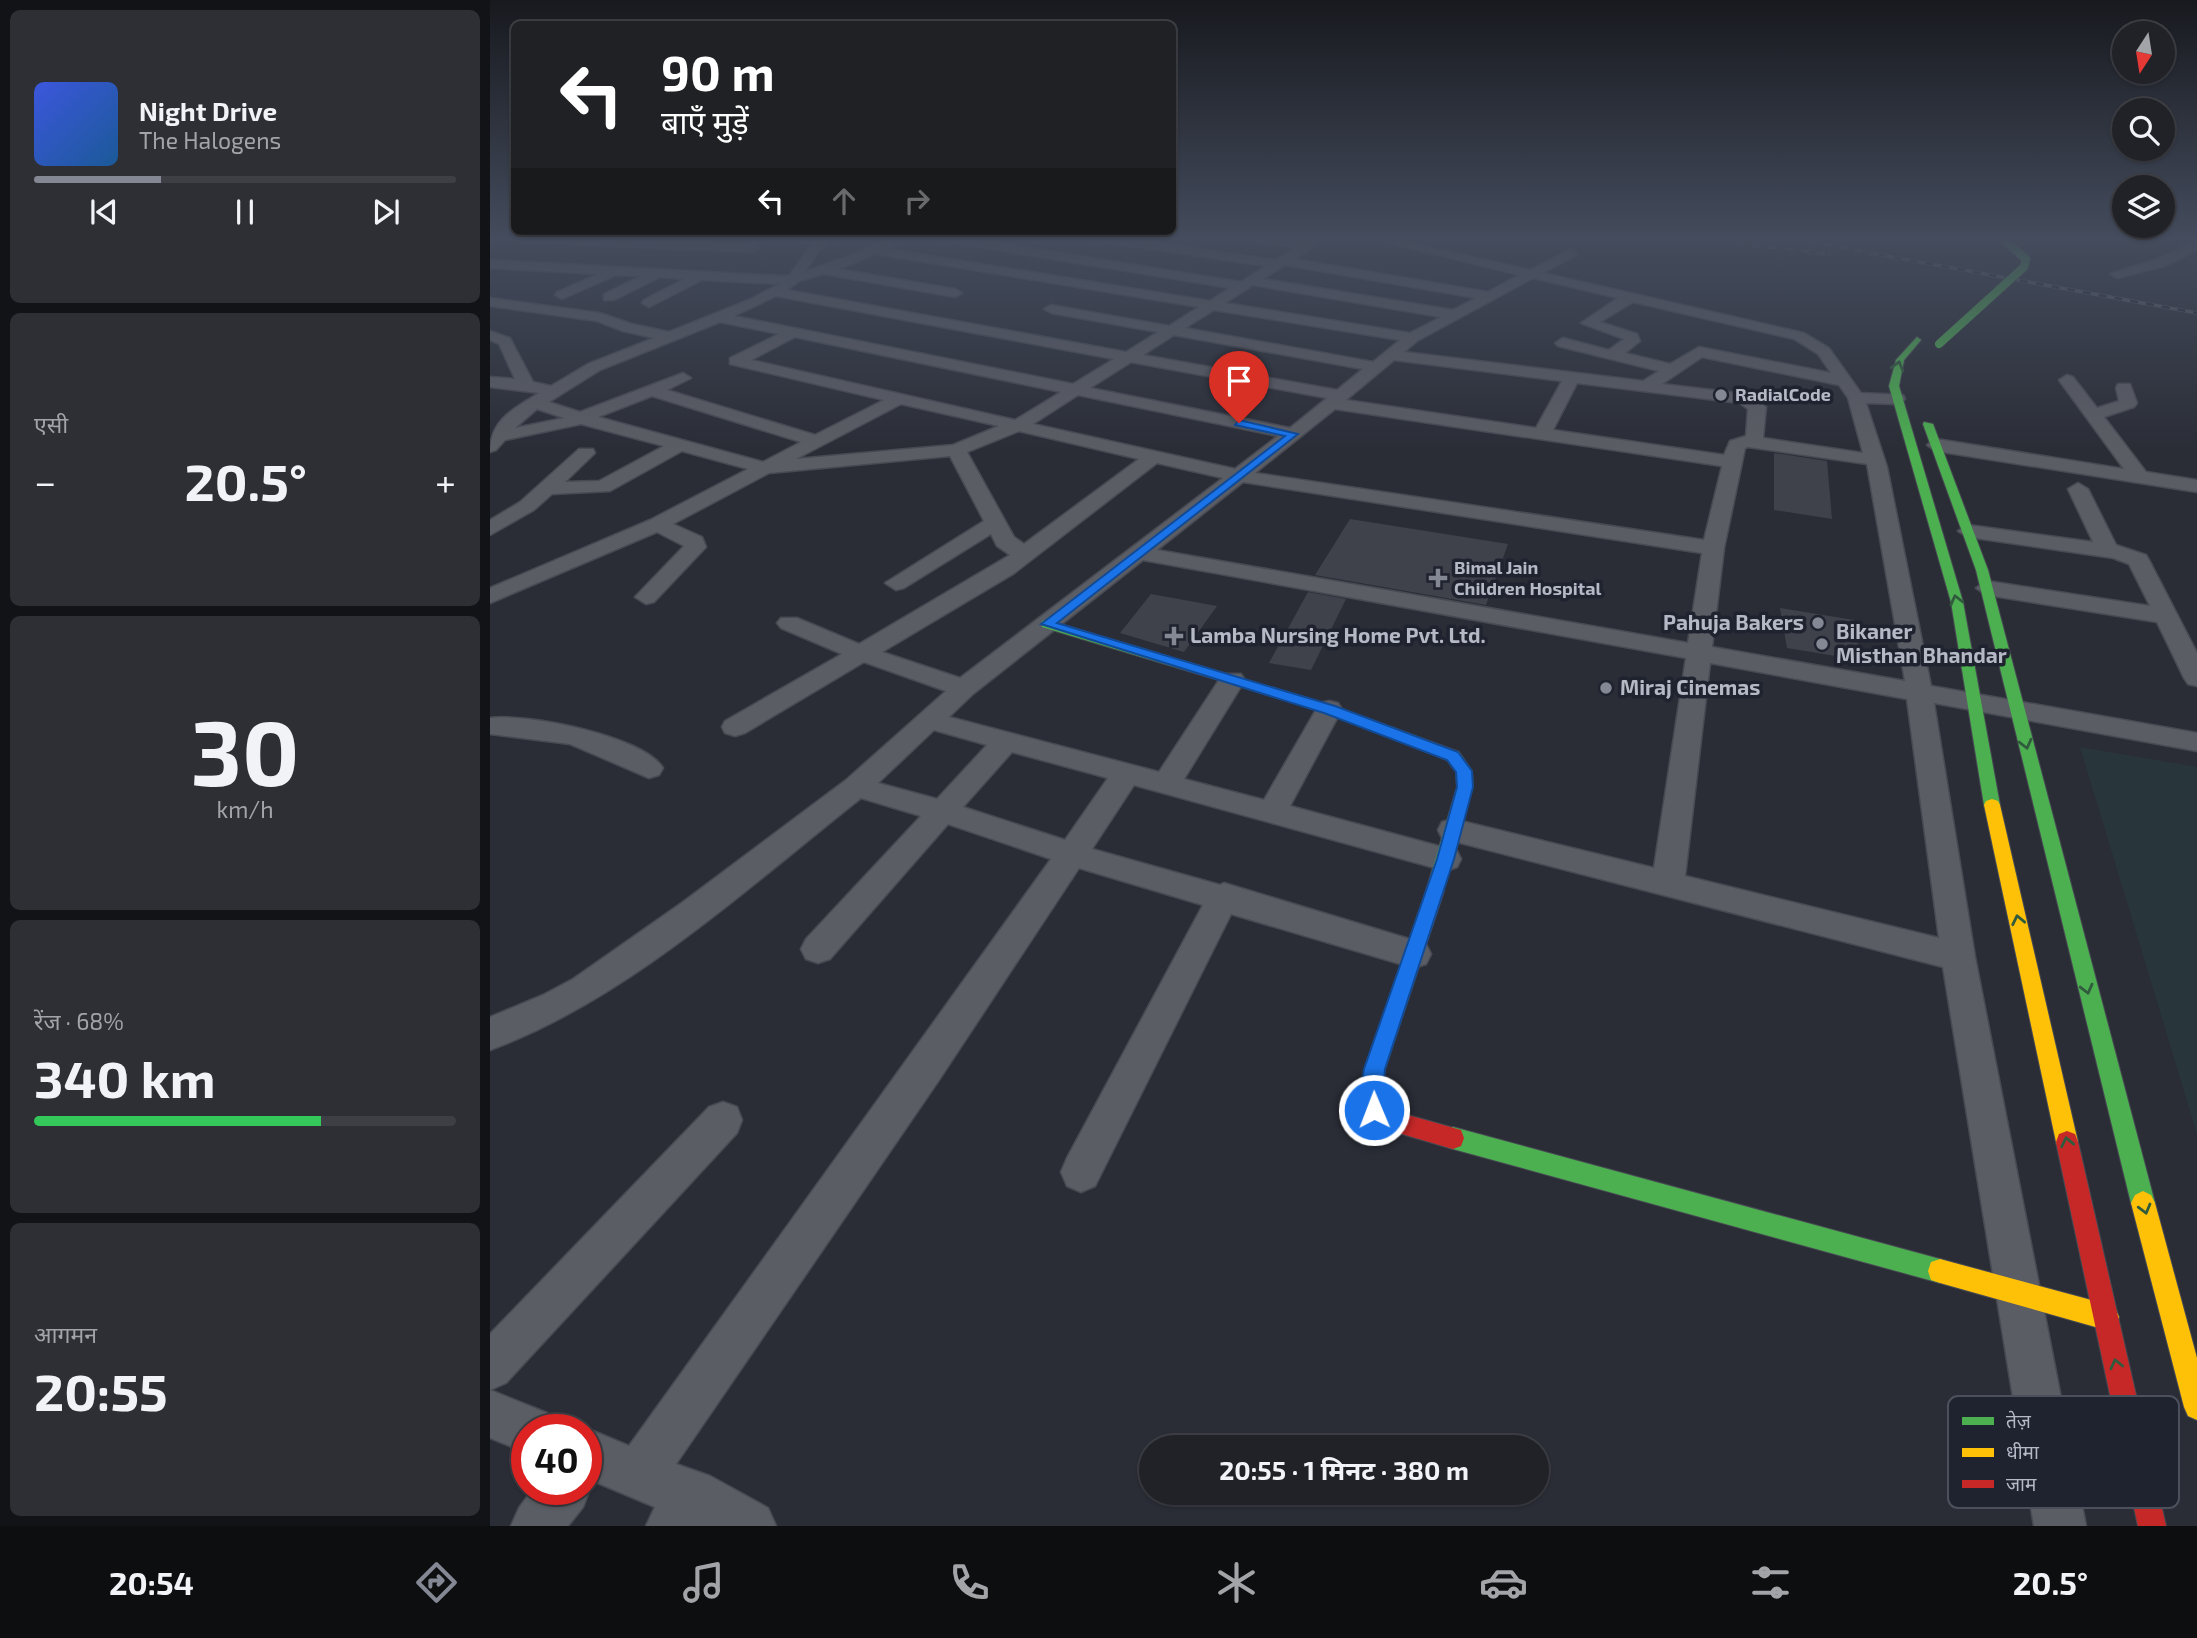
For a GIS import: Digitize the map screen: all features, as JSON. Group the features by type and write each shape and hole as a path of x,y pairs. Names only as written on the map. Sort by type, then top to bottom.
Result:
{"main road":[{"path":"1955,308 1902,352 1895,367 1894,386 1912,406 1936,445 1987,587 2101,1046 2197,1407"},
{"path":"1935,348 1979,308"},
{"path":"1912,406 1957,602 1984,770 2123,1396"},
{"path":"1047,624 1329,709 1452,756 1464,771 1465,787 1449,844 1375,1069 1371,1090 1374,1110 1392,1121 2106,1317"},
{"path":"2148,1508 2152,1526"}],"street":[{"path":"550,308 600,317 628,328 668,336"},
{"path":"494,441 530,394 552,391 615,358 738,308"},
{"path":"867,308 1129,356 1337,399 1542,434 1733,462"},
{"path":"906,315 921,308"},
{"path":"1002,333 1053,308"},
{"path":"490,382 530,394 572,421 680,445 765,468 916,456 957,450 1019,425 1205,308"},
{"path":"1230,308 1412,338"},
{"path":"1413,308 1451,314"},
{"path":"490,1034 556,1006 585,989 695,911 856,787 964,688 1293,434 1412,338 1463,308"},
{"path":"1612,308 1588,323 1632,337 1632,341 1612,355"},
{"path":"1685,308 1784,331 1810,340 1824,351 1851,389 1875,460 1919,691 1958,957 2037,1396"},
{"path":"1039,315 1384,361 1572,377 1752,401 1757,407 1754,442"},
{"path":"718,317 1293,434"},
{"path":"874,362 957,324"},
{"path":"794,331 736,360 1239,476 1713,548"},
{"path":"490,335 505,341 530,394"},
{"path":"1563,344 1670,369"},
{"path":"1647,386 1693,353 1703,352 1912,406"},
{"path":"829,383 852,373"},
{"path":"1542,434 1572,377"},
{"path":"494,441 572,421 683,378"},
{"path":"2067,380 2140,477"},
{"path":"2092,414 2123,407 2128,402 2124,388"},
{"path":"653,391 817,441"},
{"path":"490,596 657,524 898,399"},
{"path":"559,445 572,421"},
{"path":"1668,884 1713,548 1738,443 1754,442 1875,460"},
{"path":"544,488 603,486 680,445"},
{"path":"1936,445 2197,486"},
{"path":"957,450 1004,541 1025,555"},
{"path":"490,529 527,506 586,453"},
{"path":"735,727 858,652 949,603 1025,555 1154,456"},
{"path":"2078,489 2108,551"},
{"path":"897,583 996,522"},
{"path":"646,597 695,547 694,542 657,524"},
{"path":"1968,531 2108,551 2138,560 2197,678"},
{"path":"1140,553 2197,742"},
{"path":"1987,587 2166,616"},
{"path":"789,623 858,652 964,688"},
{"path":"1166,783 1232,680"},
{"path":"1272,812 1329,709"},
{"path":"928,720 1272,812 1668,884 1958,957"},
{"path":"491,733 550,728 584,737 649,768"},
{"path":"817,949 1006,741"},
{"path":"638,1476 926,1068 1127,773"},
{"path":"856,787 942,811 1070,854 1223,896 1414,954"},
{"path":"1081,1172 1223,896"},
{"path":"490,1367 723,1120"},
{"path":"490,1414 511,1422"},
{"path":"602,1468 638,1476 682,1510 750,1526"},
{"path":"537,1526 552,1505"},
{"path":"2057,1508 2060,1526"}],"shaded area":[{"path":"2080,747 2197,767 2197,1134"}],"building":[{"path":"1774,453 1827,461 1832,519 1774,510"},
{"path":"1350,519 1508,544 1486,605 1315,575"},
{"path":"1308,592 1346,599 1311,670 1269,663"},
{"path":"1151,594 1217,606 1184,652 1120,633"},
{"path":"1780,608 1854,620 1857,641 1866,661 1787,648"}],"railway":[{"path":"2171,308 2197,313"}],"traffic: fast":[{"path":"1939,344 1979,308"},
{"path":"1917,340 1900,360 1894,386 1957,602 1992,805"},
{"path":"1928,424 1982,570 2143,1203"},
{"path":"1047,624 1329,709 1453,756 1464,771 1465,787 1435,891"},
{"path":"1453,1138 1940,1271"}],"traffic: slow":[{"path":"1992,805 2067,1142"},
{"path":"2143,1203 2197,1407"},
{"path":"1940,1271 2106,1317"}],"traffic: jam":[{"path":"1435,891 1375,1069 1371,1090 1374,1110 1392,1121 1453,1138"},
{"path":"2067,1142 2123,1396"},
{"path":"2148,1508 2152,1526"}],"place":[{"name":"RadialCode","path":"1721,395"},
{"name":"Bimal Jain Children Hospital","path":"1438,578"},
{"name":"Pahuja Bakers","path":"1818,623"},
{"name":"Lamba Nursing Home Pvt. Ltd.","path":"1174,636"},
{"name":"Bikaner Misthan Bhandar","path":"1822,644"},
{"name":"Miraj Cinemas","path":"1606,688"}],"route":[{"path":"1239,423 1293,434 1047,624 1329,709 1452,756 1464,771 1465,787 1446,859 1375,1069 1371,1090 1374,1110"}]}
